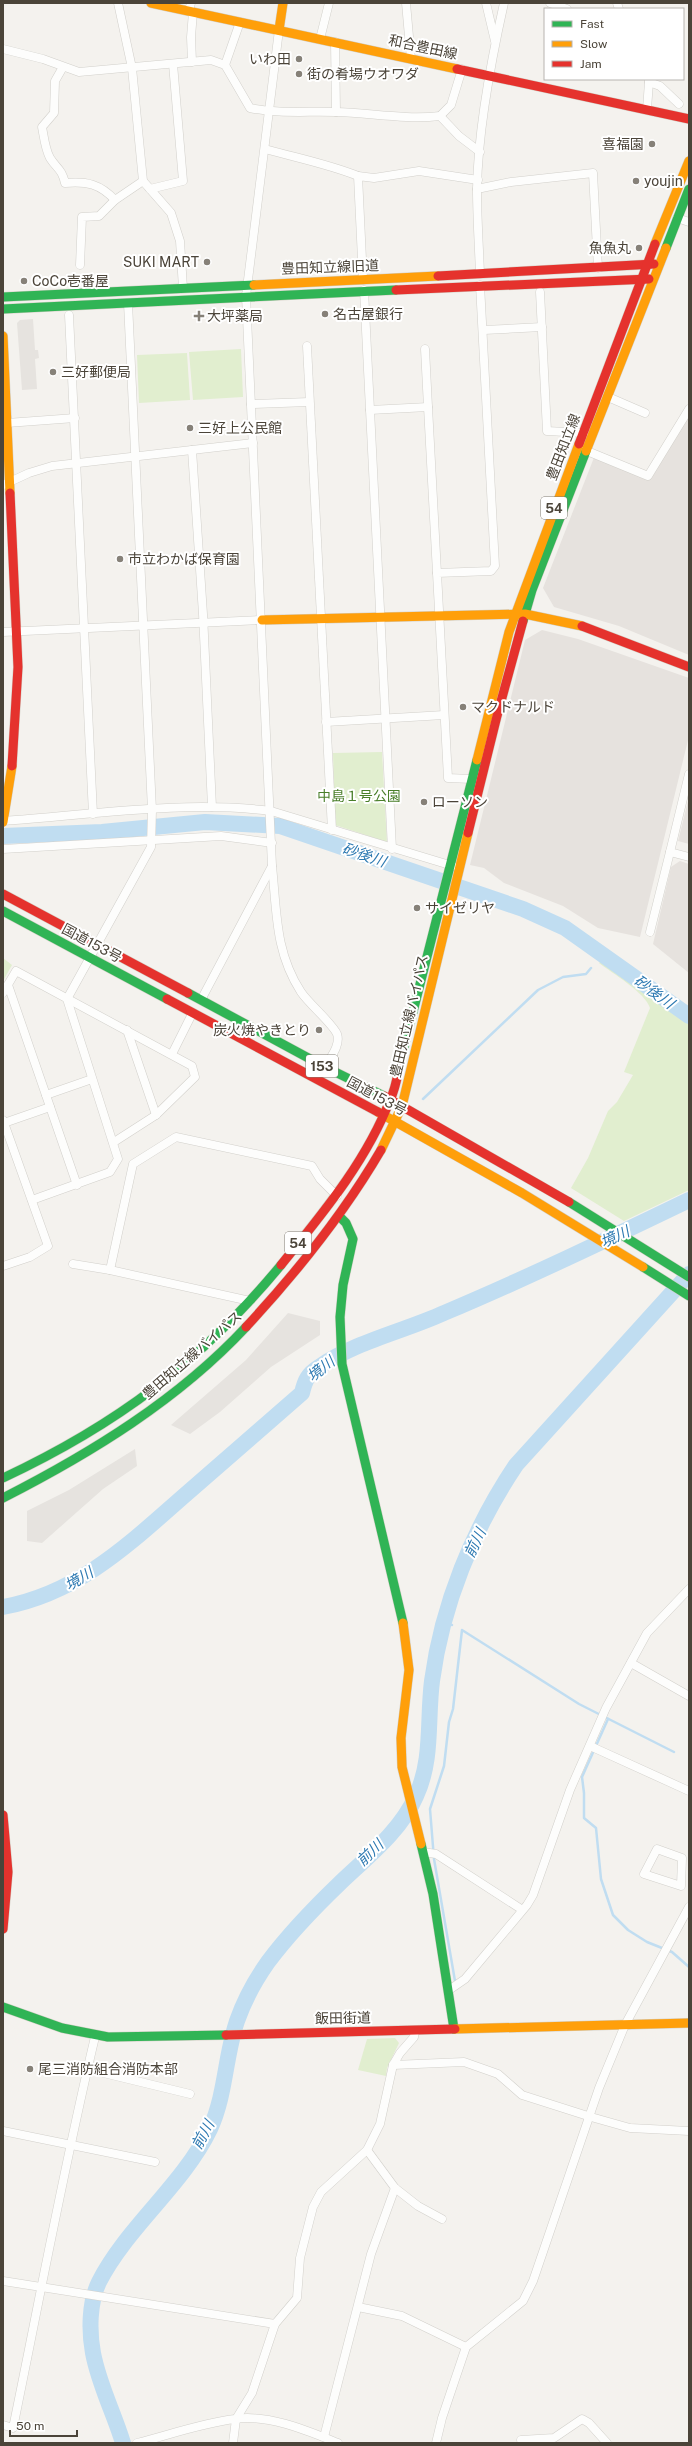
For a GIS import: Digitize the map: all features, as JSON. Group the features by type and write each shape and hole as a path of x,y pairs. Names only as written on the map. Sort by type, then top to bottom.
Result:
{"main road":[{"name":"和合豊田線","path":"151,3 191,9 240,22 689,119"},
{"path":"279,30 283,3"},
{"name":"豊田知立線","path":"450,865 501,658 515,612 642,279 689,161"},
{"name":"豊田知立線","path":"459,868 525,614 658,264 689,189"},
{"name":"豊田知立線旧道","path":"3,297 658,264"},
{"name":"豊田知立線旧道","path":"3,309 364,290 653,278"},
{"path":"3,336 7,423 6,484 19,631 19,713 7,776 3,821"},
{"path":"262,620 515,612 579,625 689,667"},
{"name":"豊田知立線バイパス","path":"3,1478 73,1444 155,1388 216,1337 250,1301 337,1196 391,1099 450,865"},
{"name":"豊田知立線バイパス","path":"3,1498 105,1443 192,1378 233,1341 273,1298 315,1249 339,1216 385,1145 402,1106 459,868"},
{"name":"国道153号","path":"3,894 325,1067 391,1099 606,1223 689,1277"},
{"name":"国道153号","path":"3,911 192,1014 384,1114 503,1182 533,1202 689,1296"},
{"path":"339,1216 346,1223 353,1239 343,1284 340,1332 342,1364 406,1637 409,1670 401,1753 406,1787 433,1894 454,2029"},
{"path":"3,1815 9,1869 8,1899 3,1929"},
{"name":"飯田街道","path":"3,2007 36,2021 95,2037 154,2038 245,2034 689,2023"}],"street":[{"path":"118,3 132,68 143,181 171,213 180,241 183,288"},
{"path":"320,39 329,3"},
{"path":"406,3 411,59"},
{"path":"486,3 495,43"},
{"path":"480,274 477,189 480,152 495,43 504,3"},
{"path":"550,3 564,8"},
{"path":"191,9 192,62"},
{"path":"225,65 240,22"},
{"path":"279,30 266,148 246,296 271,815 272,866 277,931 284,961 306,1000 337,1033 338,1043 325,1067"},
{"path":"335,42 336,112"},
{"path":"3,49 43,59 79,72 211,60 225,65 250,108 270,112 336,112 418,119 440,116 451,105 462,69"},
{"path":"150,189 184,181 174,64"},
{"path":"63,67 55,82 54,113 42,127 47,149 51,159 63,172 65,183 87,182 99,186 114,200"},
{"path":"647,109 649,81 660,86 679,104"},
{"path":"440,116 458,136 480,152"},
{"path":"266,148 312,163 327,163 358,176 374,178 419,171 478,180"},
{"path":"477,189 511,182 594,173 598,268"},
{"path":"358,176 363,280"},
{"path":"80,265 82,218 99,216 114,200 143,181"},
{"path":"677,218 689,222"},
{"path":"437,573 491,571 495,566 484,330 480,285"},
{"path":"364,290 392,848"},
{"path":"540,292 547,430 584,432"},
{"path":"32,1200 110,1172 118,1159 114,1142 92,1079 67,999 98,946 151,847 152,840 144,626 128,303"},
{"path":"69,315 78,462 93,814"},
{"path":"484,330 542,327"},
{"path":"307,346 332,830"},
{"path":"425,349 448,778 471,779"},
{"path":"608,397 645,413"},
{"path":"251,404 310,402"},
{"path":"370,410 428,407"},
{"path":"587,451 648,476 689,409"},
{"path":"7,423 75,418"},
{"path":"6,484 52,466 253,444"},
{"path":"192,450 203,622 212,807"},
{"path":"3,632 262,620"},
{"path":"326,722 444,715"},
{"path":"650,932 689,774"},
{"path":"3,821 152,810 240,807 332,830 459,868"},
{"path":"3,849 222,836 272,841"},
{"path":"670,852 689,857"},
{"path":"201,1000 272,866"},
{"path":"3,993 16,972 192,1066 195,1077 156,1115 114,1142"},
{"path":"8,985 77,1185"},
{"path":"172,1054 192,1014"},
{"path":"127,1030 156,1115"},
{"path":"46,1095 92,1079"},
{"path":"3,1265 30,1257 48,1246 32,1200 7,1144 4,1122 50,1107"},
{"path":"110,1270 133,1164 176,1137 312,1166 320,1179 337,1196"},
{"path":"73,1264 110,1270 250,1301"},
{"path":"449,1990 459,1985 471,1973 533,1895 557,1824 606,1708 647,1634 689,1589"},
{"path":"631,1663 689,1696"},
{"path":"590,1746 689,1791"},
{"path":"657,1849 682,1858 686,1873 681,1886 644,1874 657,1849"},
{"path":"423,1852 436,1854 521,1909"},
{"path":"436,2443 442,2418 466,2347 523,2301 533,2281 591,2117 599,2088 625,2025 689,1907"},
{"path":"233,2443 236,2419 252,2393 275,2324 297,2298 300,2258 313,2207 321,2192 367,2150 380,2124 393,2065 400,2053 414,2037 415,2030"},
{"path":"3,2425 13,2428 42,2288 69,2145 95,2037"},
{"path":"393,2065 464,2062 498,2074 522,2095 591,2117 630,2128 689,2131"},
{"path":"87,2069 190,2094"},
{"path":"3,2131 155,2162"},
{"path":"367,2150 395,2188 418,2206 442,2219"},
{"path":"324,2437 371,2254 395,2188"},
{"path":"3,2281 275,2324"},
{"path":"358,2307 402,2316 466,2347"},
{"path":"137,2443 236,2419 257,2419 293,2427 338,2443"},
{"path":"521,2440 554,2438 582,2419 589,2423 607,2443"}],"shaded area":[{"path":"33,319 35,350 38,350 39,358 35,359 37,389 22,390 17,323 20,320"},
{"path":"689,411 689,655 619,626 554,607 543,588 595,455 648,478"},
{"path":"542,630 578,639 689,678 689,736 640,937 598,928 563,906 504,883 484,868 470,865 525,640"},
{"path":"689,797 689,844 678,841"},
{"path":"680,861 689,864 689,973 653,944 671,867"},
{"path":"288,1313 320,1321 320,1335 271,1367 220,1412 190,1434 171,1425 246,1360"},
{"path":"135,1449 137,1466 103,1489 42,1543 27,1541 27,1511 69,1490"}],"green space":[{"path":"241,349 243,397 193,400 189,352"},
{"path":"187,353 190,400 139,403 137,355"},
{"name":"中島１号公園","path":"382,752 387,842 335,825 333,753"},
{"path":"3,958 12,965 3,981"},
{"path":"602,960 689,1020 689,1190 624,1221 571,1188 588,1158 608,1111 617,1102 633,1075 624,1072 650,1008 647,1002 636,990 599,963"},
{"path":"395,2038 399,2043 387,2068 386,2076 358,2070 367,2039"}],"waterway":[{"name":"砂後川","path":"3,836 102,832 205,822 280,826 523,909 565,928 689,1016"},
{"path":"423,1099 538,990 563,977 586,974 591,968"},
{"name":"境川","path":"3,1607 30,1600 56,1590 102,1564 144,1531 302,1393 306,1381 310,1375 334,1358 364,1343 428,1320 506,1286 689,1200"},
{"name":"前川","path":"123,2443 103,2388 93,2353 91,2317 93,2299 99,2282 124,2243 185,2169 199,2149 210,2129 219,2102 237,2021 247,1998 268,1962 284,1941 311,1912 392,1832 401,1821 416,1796 425,1768 432,1681 443,1624 473,1541 500,1490 516,1465 689,1274"},
{"path":"443,1623 452,1625"},
{"path":"455,1981 434,1859 430,1809 444,1766 449,1722 453,1709 462,1630 579,1704 674,1752"},
{"path":"608,1719 582,1777 584,1793 584,1818 596,1828 601,1879 613,1915 628,1930 647,1942 672,1952 689,1967"}],"traffic: fast":[{"path":"666,248 689,189"},
{"path":"3,297 254,285"},
{"path":"3,309 396,290"},
{"path":"523,621 532,590 586,451"},
{"path":"401,1059 477,760"},
{"path":"3,911 167,999"},
{"path":"188,993 325,1067 384,1096"},
{"path":"569,1202 689,1277"},
{"path":"339,1216 346,1223 353,1239 343,1285 340,1317 342,1364 403,1623"},
{"path":"3,1478 44,1458 83,1436 120,1413 154,1388 188,1361 220,1332 251,1300 281,1265"},
{"path":"643,1267 689,1296"},
{"path":"3,1498 69,1463 132,1423 192,1378 246,1327"},
{"path":"421,1844 433,1894 454,2029"},
{"path":"3,2007 62,2028 108,2037 226,2035"}],"traffic: slow":[{"path":"151,3 457,69"},
{"path":"279,30 283,3"},
{"path":"655,244 689,161"},
{"path":"586,451 666,248"},
{"path":"254,285 438,276"},
{"path":"3,336 10,493"},
{"path":"477,760 509,632 579,444"},
{"path":"262,620 525,614 582,626"},
{"path":"3,822 12,766"},
{"path":"381,1150 402,1106 468,833"},
{"path":"378,1112 522,1193 643,1267"},
{"path":"403,1623 409,1670 401,1738 402,1767 421,1844"},
{"path":"455,2029 689,2023"}],"traffic: jam":[{"path":"457,69 689,119"},
{"path":"579,444 655,244"},
{"path":"438,276 654,264"},
{"path":"396,290 649,279"},
{"path":"10,493 18,667 12,766"},
{"path":"468,833 497,716 523,621"},
{"path":"582,626 689,667"},
{"path":"3,894 188,993"},
{"path":"167,999 378,1112"},
{"path":"281,1265 342,1187 369,1145 392,1095 397,1080 401,1059"},
{"path":"384,1096 569,1202"},
{"path":"246,1327 301,1264 335,1220 381,1150"},
{"path":"3,1815 8,1872 3,1929"},
{"path":"226,2035 455,2029"}],"place":[{"name":"いわ田","path":"299,59"},
{"name":"街の肴場ウオワダ","path":"299,74"},
{"name":"喜福園","path":"652,144"},
{"name":"youjin","path":"636,181"},
{"name":"魚魚丸","path":"639,248"},
{"name":"SUKI MART","path":"207,262"},
{"name":"CoCo壱番屋","path":"24,281"},
{"name":"名古屋銀行","path":"325,314"},
{"name":"大坪薬局","path":"199,316"},
{"name":"三好郵便局","path":"53,372"},
{"name":"三好上公民館","path":"190,428"},
{"name":"市立わかば保育園","path":"120,559"},
{"name":"マクドナルド","path":"463,707"},
{"name":"ローソン","path":"424,802"},
{"name":"サイゼリヤ","path":"417,908"},
{"name":"炭火焼やきとり","path":"319,1030"},
{"name":"尾三消防組合消防本部","path":"30,2069"}]}
